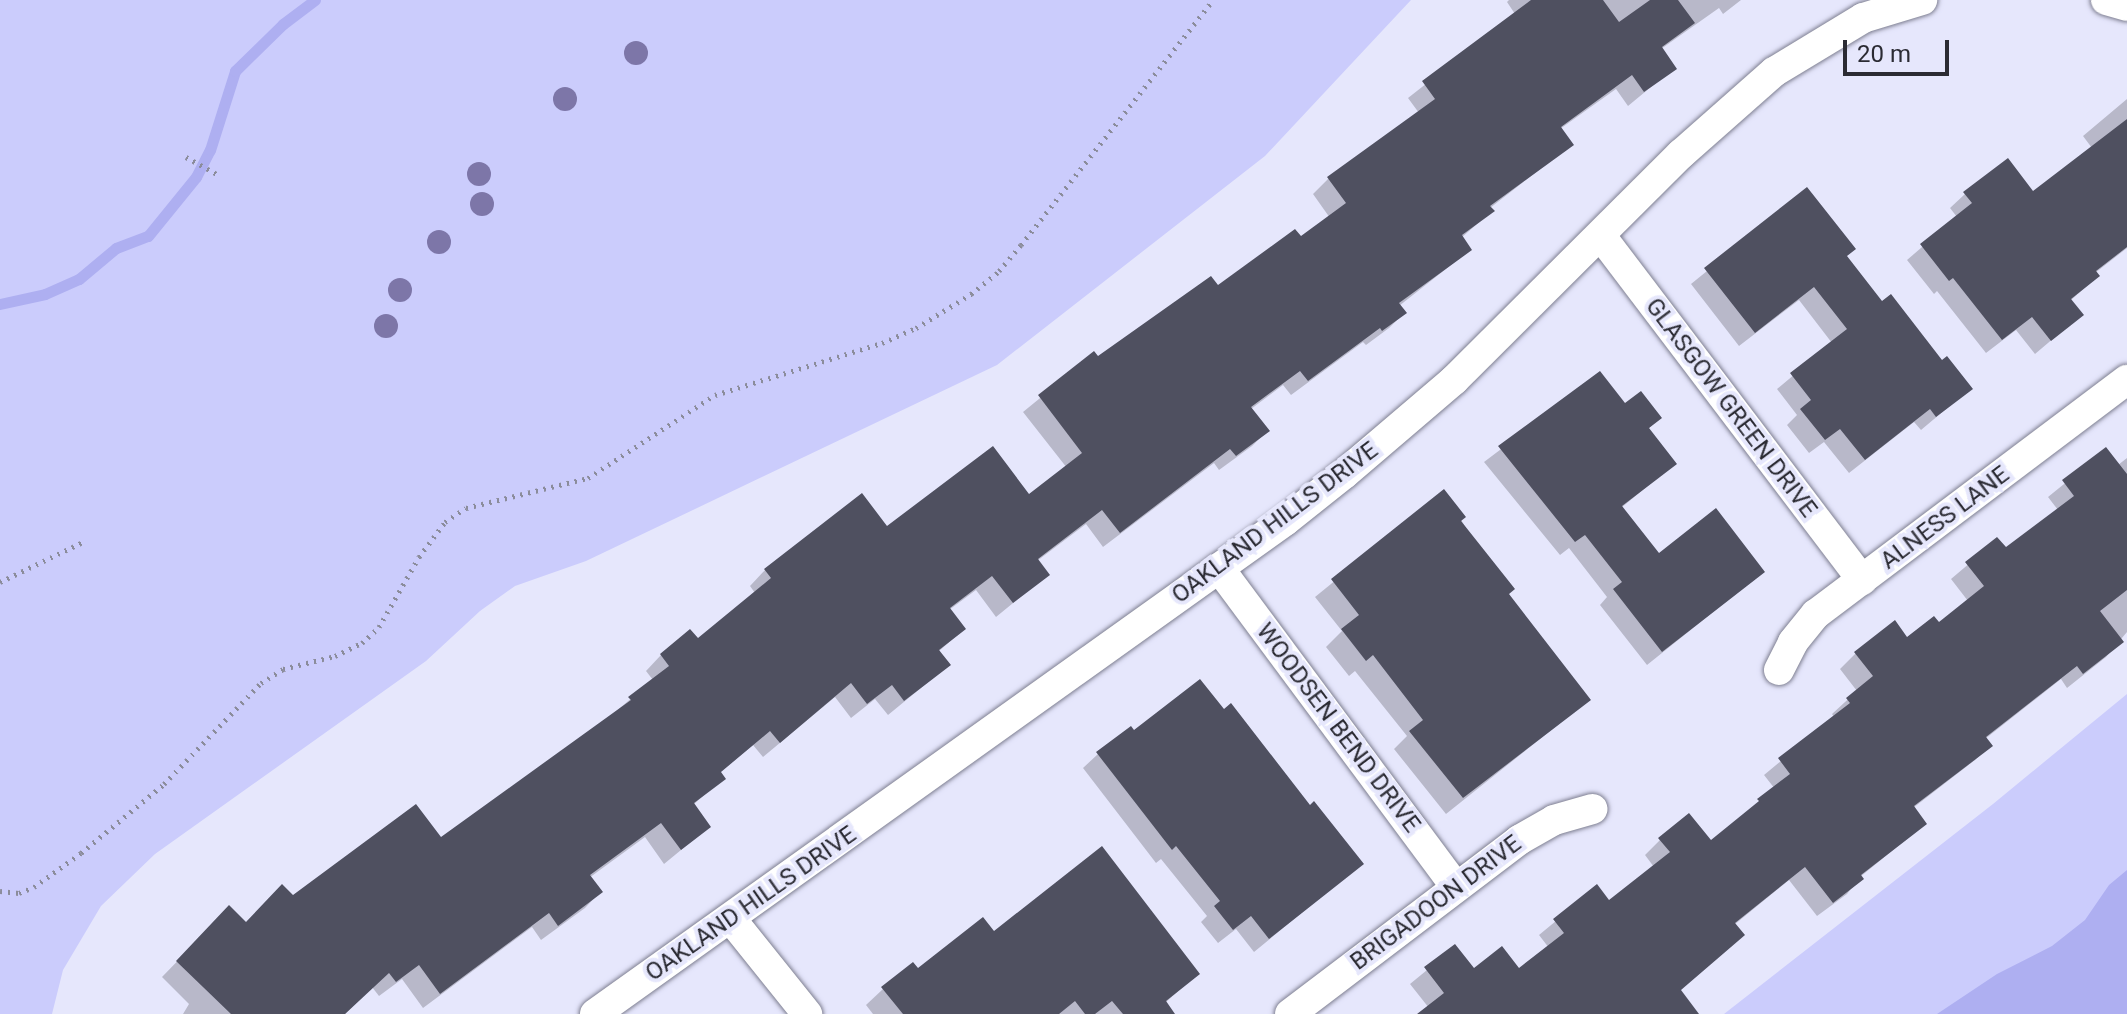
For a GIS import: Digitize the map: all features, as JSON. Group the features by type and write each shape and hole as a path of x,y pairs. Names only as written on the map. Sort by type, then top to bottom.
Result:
{"street":[{"name":"OAKLAND HILLS DRIVE","path":"595,1014 1219,568 1344,474 1454,380 1729,108 1774,72 1863,18 1922,0"},
{"path":"2106,0 2127,6"},
{"name":"GLASGOW GREEN DRIVE","path":"1601,236 1862,580"},
{"name":"ALNESS LANE","path":"1779,670 1793,642 1816,614 2127,380"},
{"name":"WOODSEN BEND DRIVE","path":"1219,568 1456,887"},
{"name":"BRIGADOON DRIVE","path":"1290,1014 1519,840 1554,820 1592,809"},
{"path":"731,919 807,1014"}],"path":[{"path":"0,891 19,893 34,887 81,853 164,784 261,683 283,669 335,656 362,643 379,627 419,557 445,522 466,508 588,478 715,395 882,343 916,328 971,294 999,271 1021,245 1213,0"},
{"path":"186,157 218,175"},
{"path":"0,582 83,542"}],"shaded area":[{"path":"0,0 1411,0 1265,156 997,365 586,561 515,586 480,611 426,661 155,854 101,906 63,970 52,1014 0,1014"},
{"path":"2127,694 2127,1014 1724,1014 1993,804"},
{"path":"2127,870 2127,1014 1937,1014 1997,974 2052,946 2085,920 2109,885"}],"building":[{"path":"1531,0 1603,0 1619,22 1650,0 1678,0 1695,23 1662,47 1677,69 1644,92 1632,75 1561,127 1574,145 1490,206 1495,211 1462,235 1472,250 1399,303 1407,313 1382,331 1380,328 1308,381 1300,371 1251,407 1270,431 1236,456 1230,449 1120,533 1102,510 1038,559 1050,575 1013,603 992,576 950,608 966,629 939,650 951,665 904,701 892,685 867,704 851,683 780,743 770,731 721,772 726,779 694,803 711,827 681,850 661,823 590,875 603,892 558,926 549,913 440,994 419,965 396,982 389,973 345,1014 231,1014 176,961 229,905 246,922 282,884 293,895 416,804 441,837 631,700 628,697 669,666 660,654 690,629 698,638 771,578 764,569 862,493 887,526 993,446 1029,494 1082,453 1038,395 1094,351 1098,356 1211,276 1218,285 1295,229 1301,236 1346,203 1327,177 1435,99 1422,81"},
{"path":"2127,119 2127,247 2096,271 2100,276 2071,299 2084,315 2051,341 2032,317 2002,340 1953,278 1949,281 1920,244 1972,203 1963,192 2008,158 2033,191"},
{"path":"1807,187 1856,249 1847,256 1882,301 1891,294 1942,360 1947,356 1973,389 1936,417 1930,409 1865,460 1840,429 1825,440 1800,409 1811,400 1790,373 1847,329 1814,287 1755,333 1704,268"},
{"path":"1600,371 1625,403 1641,391 1662,418 1649,428 1677,464 1622,506 1659,553 1716,508 1765,572 1662,652 1613,589 1622,582 1585,535 1575,542 1498,446"},
{"path":"2106,447 2127,474 2127,590 2100,611 2124,642 2083,674 2077,666 1986,737 1993,746 1914,806 1927,824 1861,875 1864,879 1833,903 1805,867 1735,923 1745,935 1681,990 1699,1014 1417,1014 1444,993 1424,967 1455,944 1474,968 1502,946 1519,968 1564,933 1553,919 1597,884 1609,900 1670,852 1658,838 1689,813 1711,840 1759,801 1757,799 1790,774 1778,758 1850,703 1846,698 1873,676 1854,652 1895,620 1907,637 1934,616 1939,622 1984,586 1965,562 1997,537 2006,547 2074,496 2062,480"},
{"path":"1444,489 1466,517 1461,521 1515,589 1509,594 1591,700 1463,798 1409,731 1423,720 1373,655 1366,661 1341,629 1359,615 1331,579"},
{"path":"1200,679 1224,709 1231,703 1310,805 1314,801 1364,864 1269,939 1251,916 1233,930 1214,906 1220,901 1176,846 1172,850 1096,752 1131,726 1134,730"},
{"path":"1102,846 1200,974 1166,1001 1175,1014 1123,1014 1112,1001 1095,1014 1085,1014 1075,1001 1059,1014 903,1014 881,987 913,962 918,968 983,917 994,931"}],"waterway":[{"path":"0,304 45,294 79,279 116,248 148,236 196,177 210,150 235,71 283,24 315,0"}]}
